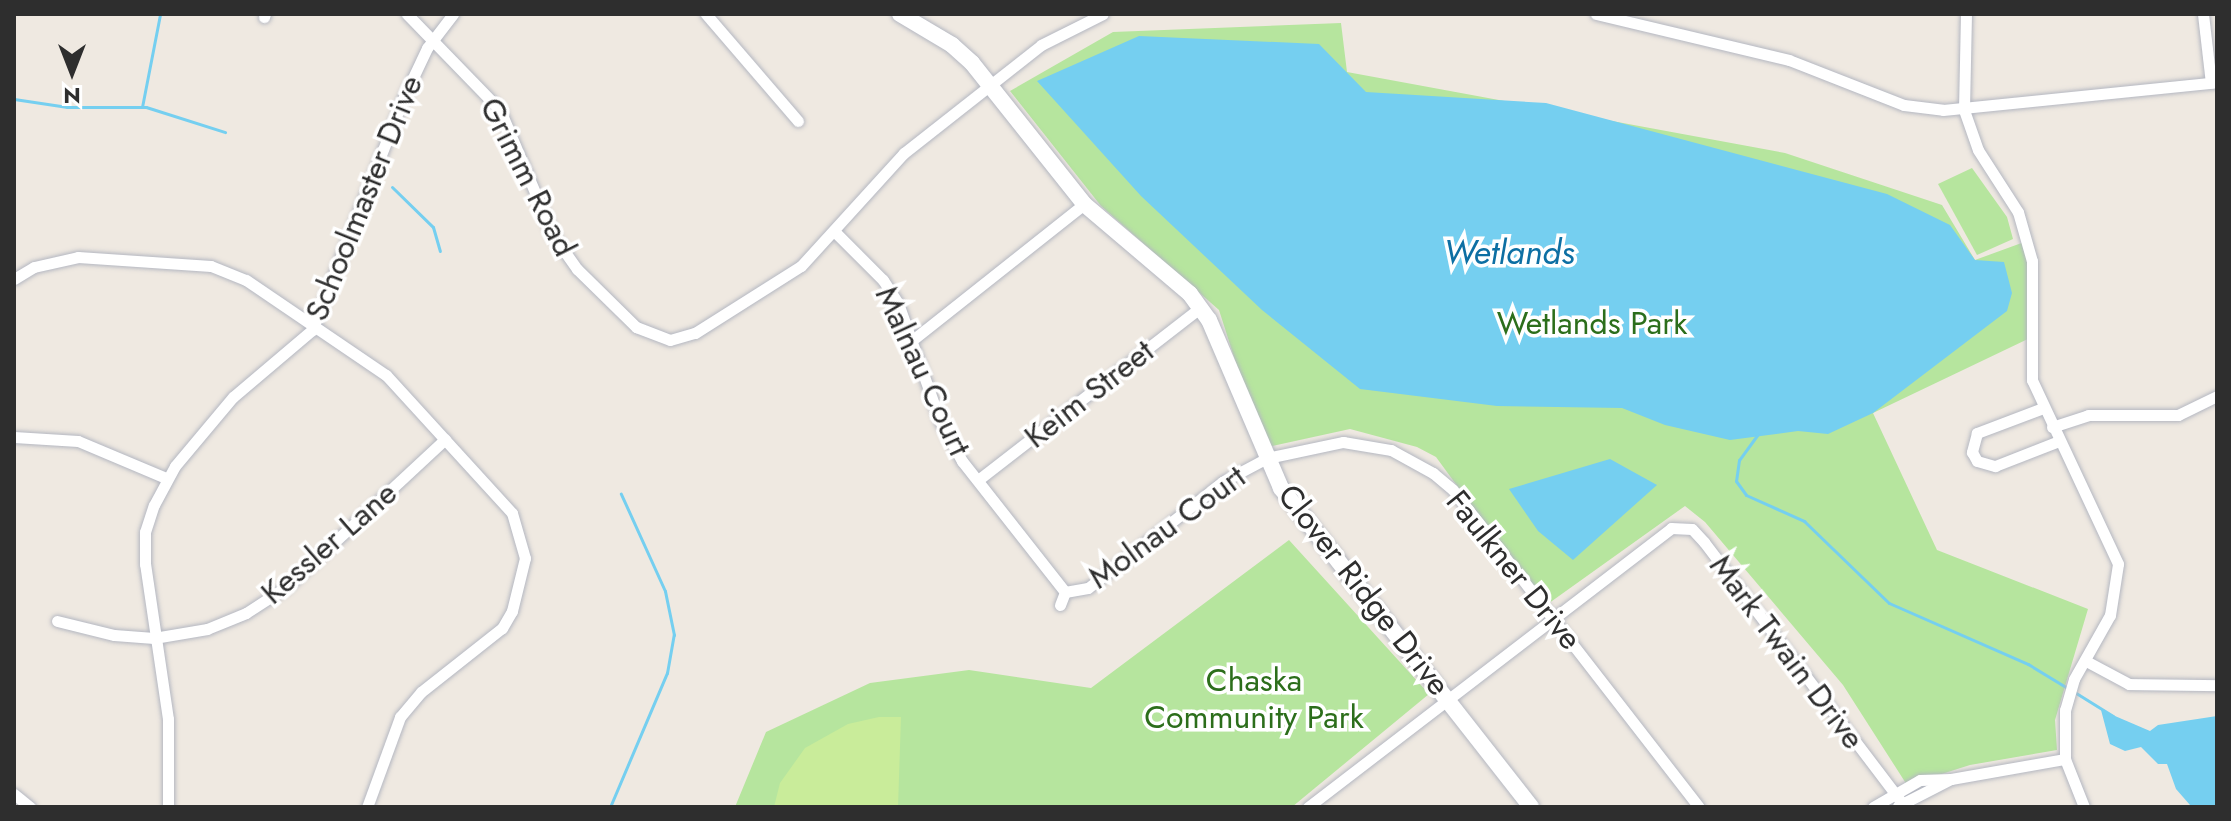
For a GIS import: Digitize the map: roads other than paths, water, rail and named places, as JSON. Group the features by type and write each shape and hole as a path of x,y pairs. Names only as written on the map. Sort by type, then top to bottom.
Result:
{"street":[{"name":"Grimm Road","path":"407,14 500,110 565,253 597,292 647,335 670,340 695,333 789,275 834,231 904,153 1041,45 1103,14"},
{"name":"Schoolmaster Drive","path":"168,807 171,745 154,638 145,532 166,478 233,397 313,326 402,101 433,39 453,14"},
{"path":"706,14 798,121"},
{"name":"Clover Ridge Drive","path":"900,14 952,45 990,86 1084,204 1142,249 1200,308 1281,488 1531,807"},
{"path":"1596,14 1789,60 1904,105 1964,110 2214,82 2203,14"},
{"path":"1966,14 1964,110 1978,150 2012,202 2027,241 2035,285 2029,357 2043,408 2118,564 2110,615 2068,693 2062,727 2065,759 2084,807"},
{"path":"915,338 1084,204"},
{"name":"Malnau Court","path":"834,231 883,280 915,338 940,421 978,480 1065,592"},
{"path":"14,279 34,267 78,257 211,266 246,280 386,375 512,513 525,558 520,588 502,628 421,692 400,717 367,807"},
{"name":"Keim Street","path":"978,480 1200,308"},
{"path":"2052,427 2088,415 2178,415 2217,396"},
{"path":"2043,408 1977,433 1972,452 1977,461 1995,466 2059,441"},
{"path":"14,437 78,441 166,478"},
{"name":"Kessler Lane","path":"57,621 114,635 154,638 207,629 262,604 445,439"},
{"name":"Faulkner Drive","path":"1267,458 1343,442 1411,459 1453,490 1699,807"},
{"name":"Molnau Court","path":"1065,592 1088,588 1222,482 1267,458"},
{"name":"Mark Twain Drive","path":"1554,618 1663,530 1692,529 1900,802"},
{"path":"1060,605 1065,592"},
{"path":"1308,807 1447,697 1554,618"},
{"path":"2086,661 2129,684 2217,685"},
{"path":"1873,807 1900,802 1951,779 2065,759"},
{"path":"14,794 30,807"}],"water":[{"name":"Wetlands","path":"1139,36 1319,44 1366,92 1546,103 1887,194 1950,225 1975,260 2004,262 2012,293 2007,311 1873,413 1828,434 1798,431 1730,440 1665,425 1622,408 1497,406 1360,389 1262,310 1141,196 1037,81"},
{"path":"1610,459 1657,485 1573,560 1538,531 1509,489"},
{"path":"2101,710 2150,731 2158,725 2217,716 2217,807 2190,805 2176,789 2167,764 2158,764 2141,747 2125,751 2110,744"}],"waterway":[{"path":"142,107 160,14"},
{"path":"14,99 67,107 146,107 225,132"},
{"path":"392,187 433,227 440,251"},
{"path":"1758,434 1739,460 1736,481 1746,495 1804,521 1889,603 2028,664 2069,689"},
{"path":"610,807 667,673 674,635 665,591 621,494"},
{"path":"2076,693 2113,716"}],"park label":[{"name":"Wetlands Park","path":"1592,323"},
{"name":"Chaska Community Park","path":"1254,700"}]}
